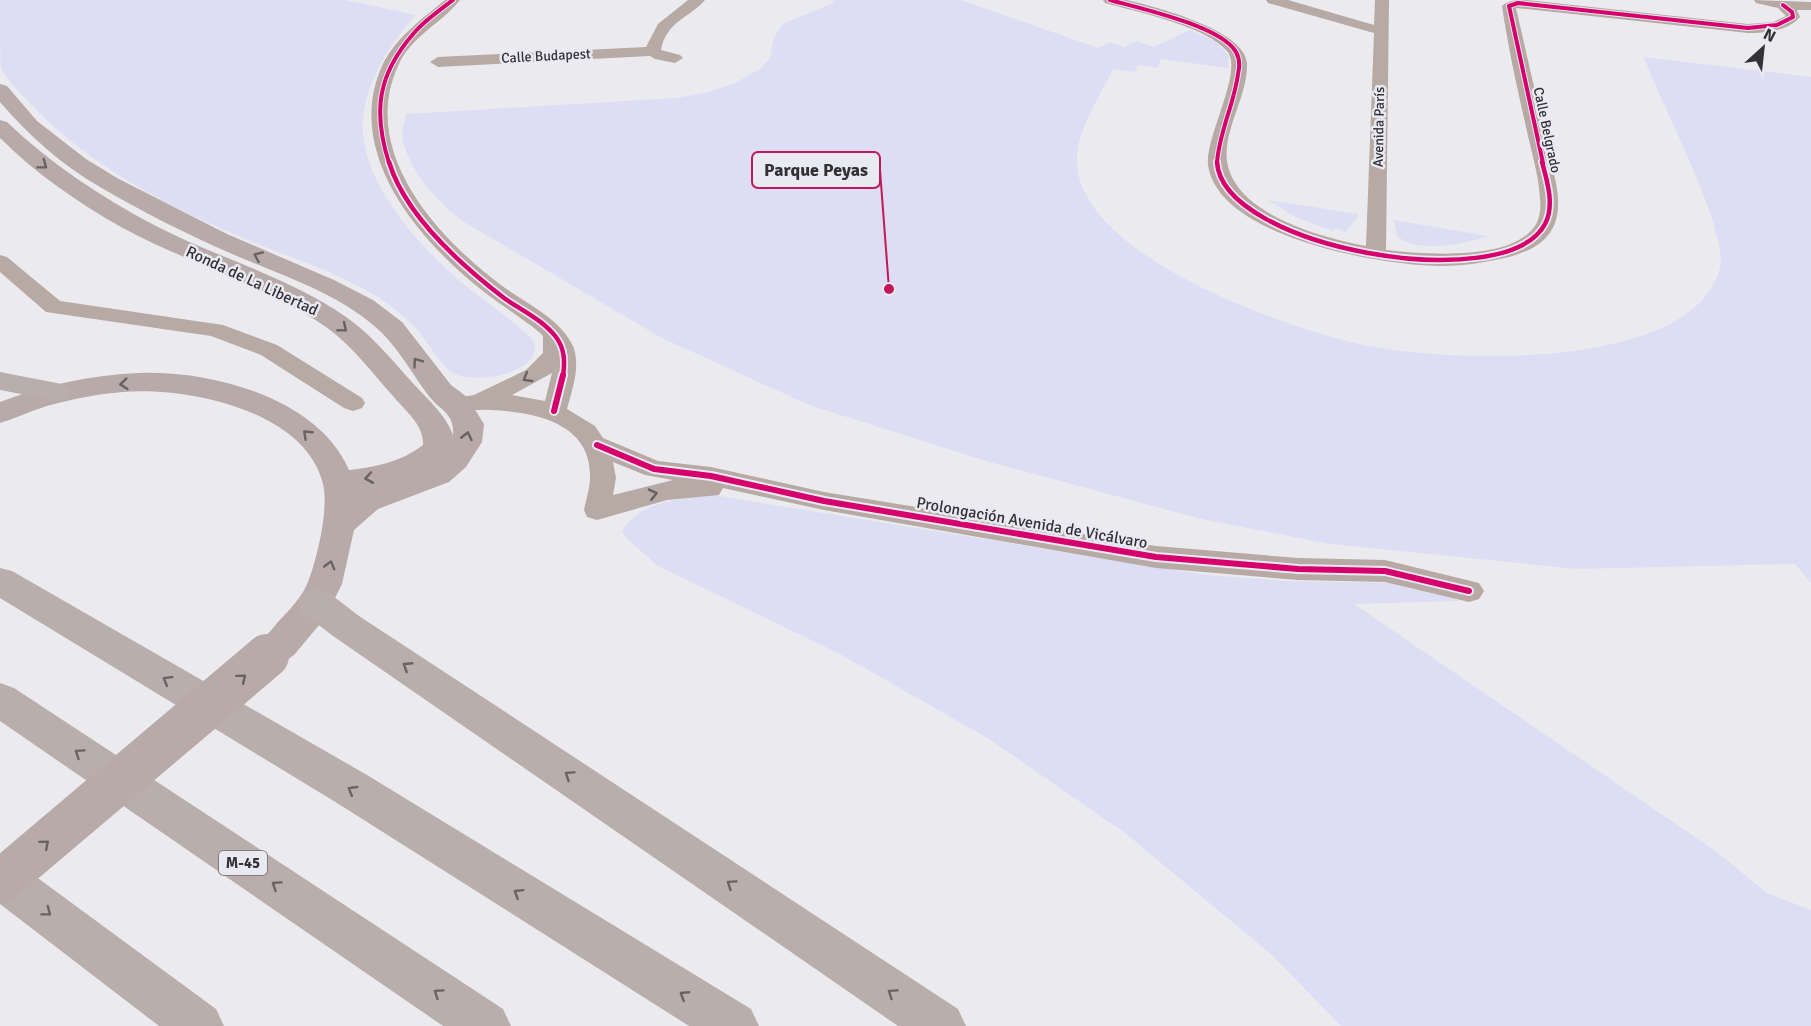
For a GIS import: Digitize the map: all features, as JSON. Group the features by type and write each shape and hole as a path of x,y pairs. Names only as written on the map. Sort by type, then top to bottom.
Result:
{"highway":[{"path":"0,381 57,392"},
{"path":"0,581 352,789 734,1026"},
{"path":"316,603 346,626 941,1026"},
{"name":"M-45","path":"0,700 486,1026"},
{"path":"0,876 199,1026"}],"main road":[{"name":"Ronda de La Libertad","path":"0,90 30,125 78,164 109,183 208,233 325,285 364,306 392,328 441,392 467,403 469,424 467,442 455,459 438,474 366,501 338,525"},
{"name":"Ronda de La Libertad","path":"0,126 32,157 106,208 192,254 286,294 338,323 372,353 413,402 432,420 440,437 438,449 422,464 398,472 339,482"},
{"path":"0,413 57,392 152,382 174,383 237,395 285,418 306,432 325,454 339,482 338,525 332,559 316,603 281,644 0,882"}],"street":[{"path":"453,0 419,27 406,42 386,73 377,109 382,148 398,186 423,223 470,270 554,334 563,347 563,381 554,411"},
{"path":"675,58 660,56 653,51 659,32 670,19 698,0"},
{"name":"Calle Belgrado","path":"1110,0 1206,30 1224,40 1237,52 1241,65 1217,145 1218,171 1227,188 1247,207 1281,226 1331,244 1376,255 1442,260 1492,254 1516,248 1533,239 1545,227 1550,213 1546,178 1509,6 1518,3 1721,27 1752,28 1777,26 1787,22 1792,17 1792,12 1783,5"},
{"path":"1273,0 1381,31"},
{"name":"Avenida París","path":"1376,255 1382,0"},
{"path":"1761,0 1783,5 1811,6"},
{"name":"Calle Budapest","path":"438,62 653,51"},
{"path":"0,261 54,308 215,330 269,350 353,403"},
{"path":"467,403 523,381 542,369 554,355 554,334"},
{"path":"467,403 519,403 554,411 579,425 597,445"},
{"name":"Prolongación Avenida de Vicálvaro","path":"597,445 603,459 605,475 603,492 597,510 653,494 693,486 824,501"},
{"name":"Prolongación Avenida de Vicálvaro","path":"597,445 654,469 711,476 824,501 1156,557 1298,569 1385,571 1469,591"}],"shaded area":[{"path":"0,0 345,0 416,15 389,50 369,91 363,119 364,141 369,163 379,185 406,226 454,276 532,339 535,346 533,357 518,369 498,376 476,378 457,375 440,361 411,323 394,308 355,284 189,214 131,183 104,165 53,126 18,91 4,73 1,68"},
{"path":"830,0 961,0 1098,48 1110,42 1124,47 1137,41 1154,47 1190,30 1215,41 1229,55 1228,68 1161,59 1158,68 1138,65 1135,72 1113,69 1089,115 1077,152 1077,164 1088,199 1115,231 1153,260 1199,286 1296,326 1375,347 1412,352 1512,356 1567,352 1620,342 1666,326 1701,302 1720,268 1720,250 1704,196 1644,57 1811,77 1811,583 1795,564 1577,569 1330,544 1201,519 986,461 809,405 662,338 464,222 435,196 419,176 407,153 403,138 406,114 675,98 709,92 735,83 760,69 770,58 774,37 783,24 835,2"},
{"path":"1268,200 1358,214 1357,219 1345,232 1335,228 1333,231 1295,217"},
{"path":"1394,220 1489,236 1441,246 1416,245 1397,236"},
{"path":"713,495 1206,575 1286,581 1400,583 1461,601 1354,604 1714,850 1767,893 1811,910 1811,1026 1341,1026 1272,955 1125,833 989,739 840,654 658,566 626,538 622,531 630,521 650,507 675,500"}],"cycle path":[{"path":"453,0 414,32 390,65 380,100 380,135 391,171 411,205 438,239 481,280 541,323 557,338 563,352 564,369 554,411"},
{"path":"1110,0 1194,26 1224,41 1235,50 1239,60 1238,74 1222,129 1217,165 1222,180 1238,200 1261,216 1289,230 1320,241 1385,256 1440,260 1479,257 1516,248 1537,236 1545,226 1549,214 1547,183 1509,6 1518,3 1721,27 1748,28 1777,25 1793,17 1792,12 1783,5"},
{"path":"597,445 654,469 711,476 824,501 1156,557 1298,569 1385,571 1469,591"}],"place":[{"name":"Parque Peyas","path":"889,289"}]}
